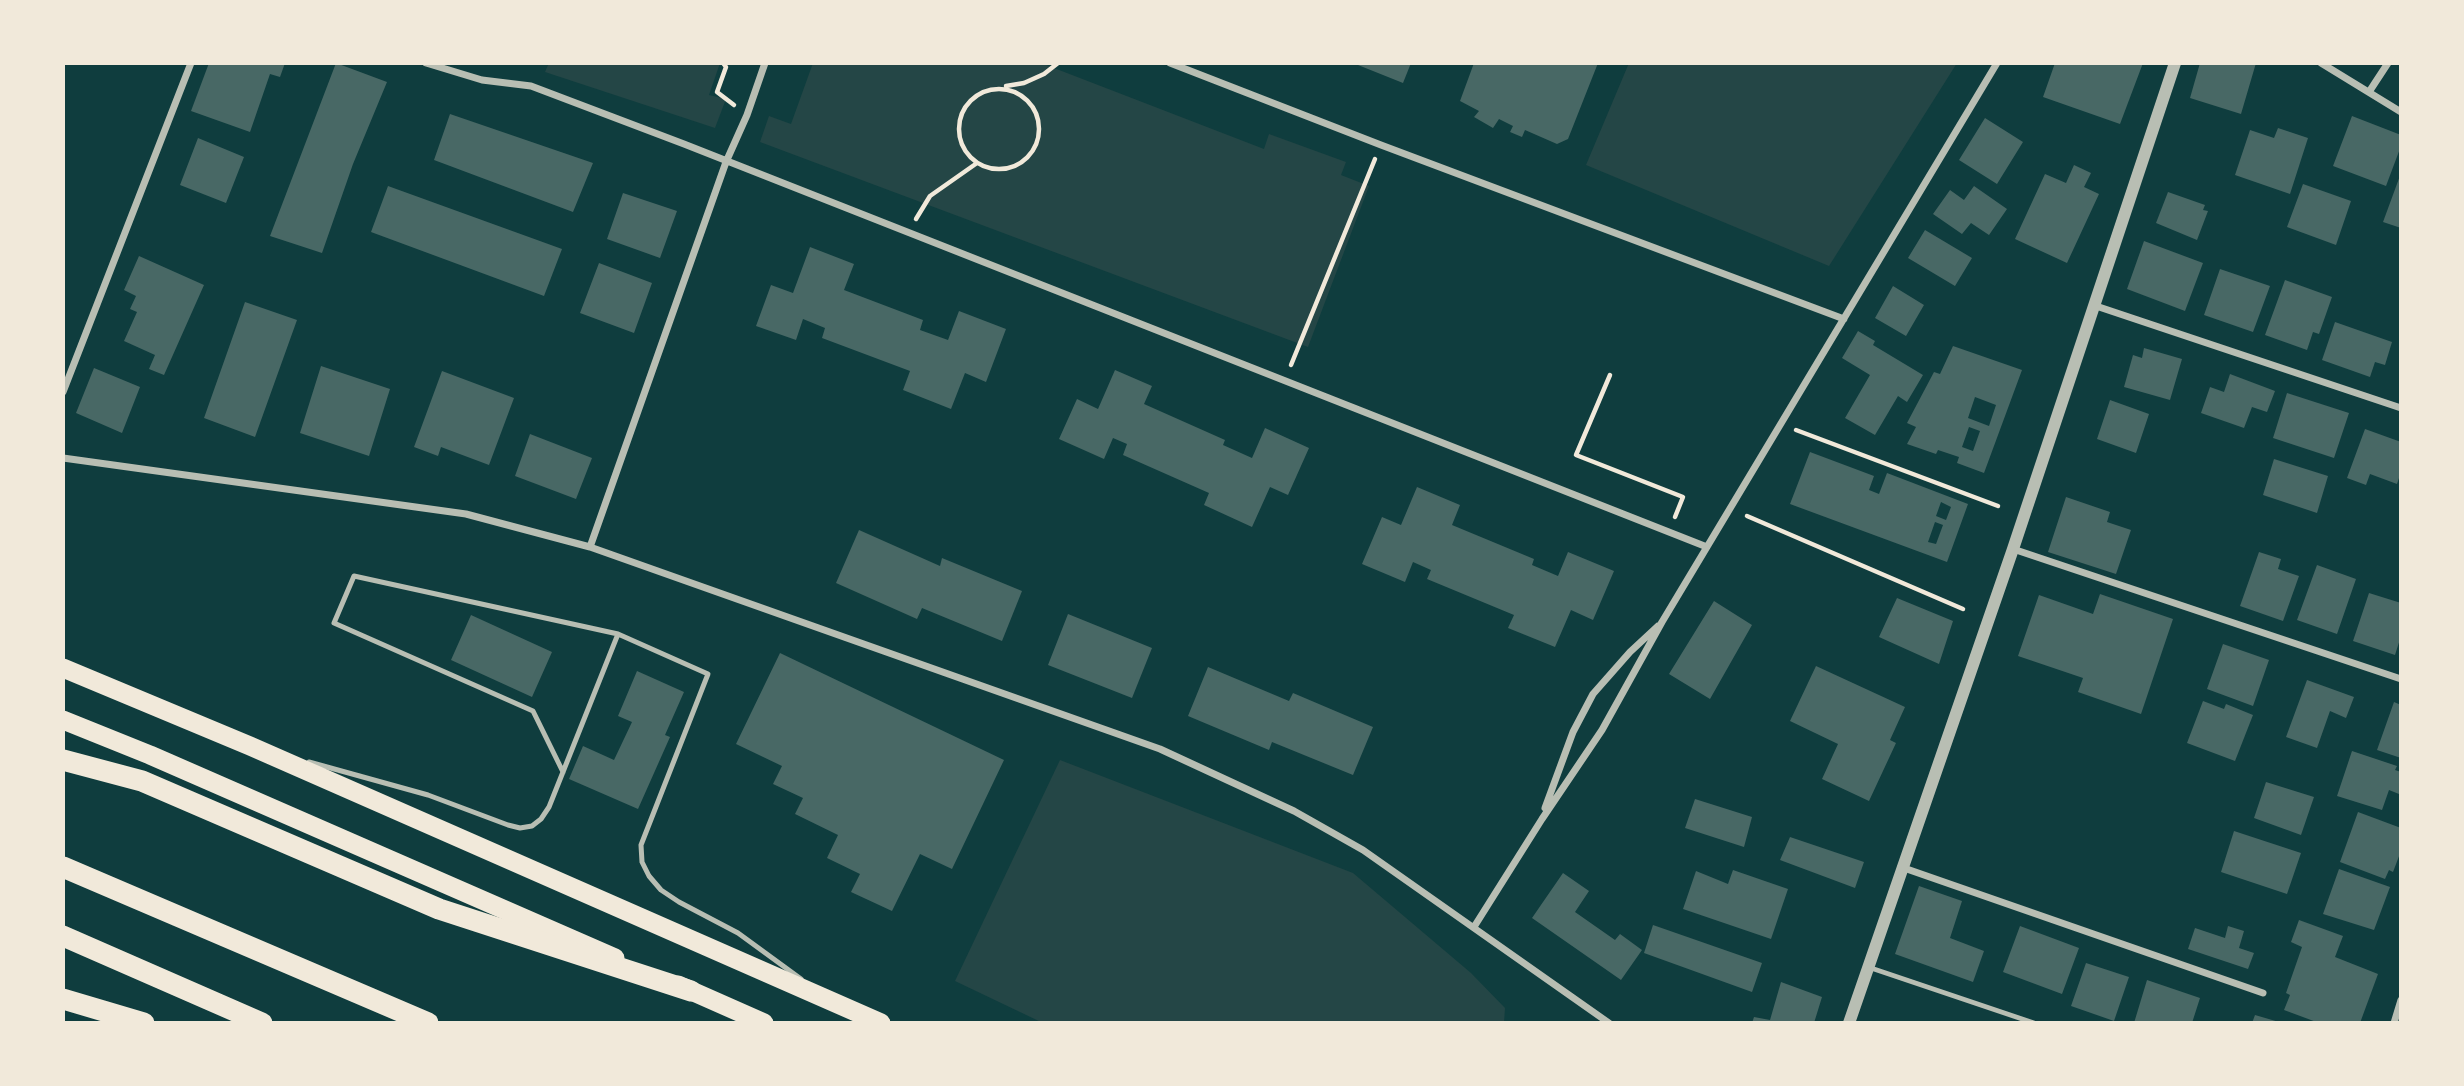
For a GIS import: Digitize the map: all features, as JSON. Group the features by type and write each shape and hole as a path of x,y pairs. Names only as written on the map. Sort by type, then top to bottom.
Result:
{"highway":[{"path":"63,668 250,746 881,1023"},
{"path":"63,720 176,765 764,1023"},
{"path":"63,760 142,781 439,909 691,991"},
{"path":"63,867 428,1023"},
{"path":"63,936 262,1023"},
{"path":"63,999 144,1023"}],"street":[{"path":"63,392 191,63"},
{"path":"426,63 482,80 531,86 1285,379 1707,547"},
{"path":"590,547 726,162 747,115 765,63"},
{"path":"1170,63 1844,319"},
{"path":"1474,927 1602,730 1662,622 1997,63"},
{"path":"1849,1023 2096,306 2175,63"},
{"path":"2321,63 2401,112"},
{"path":"2369,92 2388,63"},
{"path":"2096,306 2401,408"},
{"path":"63,458 455,512 590,547 1160,749 1294,811 1363,850 1609,1023"},
{"path":"2013,549 2401,679"},
{"path":"1542,819 1573,732 1594,694 1630,652 1662,622"},
{"path":"1901,867 2263,993"},
{"path":"2394,1023 2401,1000"}],"lane":[{"path":"563,772 533,710 334,623 354,576 618,634 708,674 641,845 642,862 661,890 738,933 835,1003"},
{"path":"250,746 428,795 520,828 532,826 549,807 618,634"},
{"path":"1868,967 2034,1023"}],"path":[{"path":"723,63 726,67 718,92 747,115"},
{"path":"994,88 1009,89 1027,99 1039,119 1037,145 1030,156 1016,166 1003,169 990,169 977,163 966,152 959,139 961,116 968,103 980,93 994,88 1024,83 1044,74 1058,63"},
{"path":"1285,379 1381,145"},
{"path":"909,232 930,196 977,163"},
{"path":"1610,375 1576,455 1683,497 1669,531"},
{"path":"1781,424 1998,506"},
{"path":"1730,509 1963,609"}],"shaded area":[{"path":"549,63 720,63 709,95 726,99 715,128 545,72"},
{"path":"813,63 1041,63 1264,149 1269,134 1346,162 1341,175 1369,186 1308,347 760,142 769,116 791,124"},
{"path":"1629,63 1957,63 1829,266 1586,165"},
{"path":"1060,760 1353,873 1471,973 1505,1008 1504,1023 1043,1023 955,981"}],"building":[{"path":"209,63 285,63 280,77 270,74 250,132 191,111"},
{"path":"336,63 387,82 353,164 322,253 270,236"},
{"path":"1353,63 1411,63 1403,83"},
{"path":"1474,63 1598,63 1568,139 1557,144 1525,130 1522,137 1510,132 1513,126 1499,119 1493,128 1474,117 1479,111 1460,101"},
{"path":"2055,63 2143,63 2120,124 2043,97"},
{"path":"2200,63 2256,63 2241,114 2190,98"},
{"path":"450,114 593,163 573,212 434,160"},
{"path":"2352,116 2401,135 2401,146 2386,186 2333,166"},
{"path":"1985,118 2023,142 1997,184 1959,160"},
{"path":"2278,128 2308,138 2290,194 2235,175 2250,130 2274,138"},
{"path":"198,138 244,157 226,203 180,185"},
{"path":"2074,165 2091,173 2084,187 2099,194 2067,263 2015,239 2045,174 2066,183"},
{"path":"2401,173 2401,228 2383,222"},
{"path":"2303,184 2351,201 2336,245 2287,227"},
{"path":"388,186 562,249 544,296 371,232"},
{"path":"1974,186 2007,209 1989,235 1971,223 1962,234 1933,214 1950,190 1964,200"},
{"path":"2168,192 2205,205 2203,210 2208,211 2197,240 2156,223"},
{"path":"623,193 677,211 660,258 607,239"},
{"path":"1925,230 1972,258 1955,286 1908,258"},
{"path":"2144,241 2203,263 2185,311 2127,289"},
{"path":"810,247 854,264 844,290 923,320 920,330 948,340 959,311 1006,329 986,382 965,373 951,409 903,390 910,371 822,338 825,328 803,319 796,340 756,326 771,285 793,293"},
{"path":"139,256 204,285 164,375 149,369 155,355 124,341 137,312 130,309 136,296 124,290"},
{"path":"599,263 652,283 634,333 580,313"},
{"path":"2220,269 2270,286 2253,332 2204,315"},
{"path":"2285,280 2332,297 2319,334 2313,332 2307,350 2265,335"},
{"path":"1893,286 1924,305 1906,336 1875,318"},
{"path":"245,302 297,320 255,437 204,418"},
{"path":"2335,322 2392,342 2385,365 2375,362 2370,377 2322,360"},
{"path":"1858,331 1875,341 1873,345 1923,375 1907,402 1898,396 1875,435 1845,418 1870,375 1842,358"},
{"path":"1953,346 2022,370 1984,473 1957,463 1959,457 1938,450 1936,454 1907,444 1916,427 1907,423 1934,372 1940,374","holes":["1975,397 1996,405 1989,426 1968,418","1969,427 1980,431 1973,451 1962,447"]},
{"path":"2144,348 2182,359 2170,400 2124,387 2133,355 2142,358"},
{"path":"321,366 390,389 369,456 300,433"},
{"path":"94,368 140,387 122,433 76,413"},
{"path":"1115,370 1152,386 1144,404 1225,440 1223,445 1252,458 1265,428 1309,448 1288,495 1270,487 1252,527 1204,505 1209,493 1123,455 1127,444 1113,438 1104,459 1059,439 1077,399 1098,409"},
{"path":"442,371 514,398 489,465 441,447 438,456 414,447"},
{"path":"2230,374 2275,391 2267,412 2252,407 2244,428 2201,413 2210,387 2224,392"},
{"path":"2287,393 2349,413 2334,458 2273,438"},
{"path":"2110,400 2149,414 2136,453 2097,439"},
{"path":"2365,429 2401,442 2401,472 2397,484 2370,474 2366,485 2347,478"},
{"path":"530,434 592,458 576,499 515,476"},
{"path":"1810,452 1874,476 1869,490 1879,494 1887,473 1968,504 1947,562 1790,504","holes":["1941,502 1951,507 1946,520 1936,516","1935,522 1943,525 1936,544 1928,542"]},
{"path":"2274,459 2328,476 2317,513 2263,495"},
{"path":"1417,487 1460,505 1452,525 1534,559 1532,565 1558,576 1568,552 1614,571 1593,620 1571,610 1555,647 1508,628 1514,615 1427,579 1431,570 1413,562 1405,582 1362,564 1382,517 1401,525"},
{"path":"2066,497 2110,512 2107,522 2131,530 2116,574 2048,552"},
{"path":"859,530 940,566 942,558 1022,591 1002,641 922,608 917,619 836,583"},
{"path":"2259,552 2281,559 2278,569 2299,576 2283,621 2240,606"},
{"path":"2317,565 2356,579 2337,634 2297,620"},
{"path":"2369,593 2401,603 2401,636 2395,655 2353,641"},
{"path":"2100,594 2173,619 2141,714 2078,692 2083,678 2018,656 2039,595 2093,614"},
{"path":"1897,598 1953,621 1939,664 1879,637"},
{"path":"1714,601 1752,625 1710,699 1669,674"},
{"path":"1068,614 1152,648 1132,698 1048,665"},
{"path":"471,615 552,652 532,697 451,660"},
{"path":"2223,644 2269,660 2253,706 2207,689"},
{"path":"780,653 1004,760 952,869 920,854 892,911 851,892 860,874 827,858 838,835 795,814 803,798 773,784 782,766 736,744"},
{"path":"1816,666 1905,707 1890,740 1896,743 1869,801 1822,779 1838,744 1790,721"},
{"path":"1208,667 1289,701 1293,693 1373,727 1353,775 1272,742 1269,750 1188,716"},
{"path":"637,671 684,692 665,735 670,737 638,809 569,779 583,746 614,760 632,722 618,716"},
{"path":"2307,680 2354,697 2346,718 2330,711 2317,748 2286,737"},
{"path":"2203,701 2224,709 2226,704 2253,715 2235,761 2187,743"},
{"path":"2394,702 2401,705 2401,758 2377,750"},
{"path":"2352,751 2397,766 2395,770 2401,772 2399,794 2389,790 2382,810 2337,796"},
{"path":"2266,782 2314,797 2301,835 2254,818"},
{"path":"1695,799 1752,817 1744,847 1685,828"},
{"path":"2358,812 2401,828 2401,851 2393,872 2389,870 2385,879 2340,862"},
{"path":"2234,831 2301,853 2287,894 2221,872"},
{"path":"1790,837 1864,862 1855,888 1780,860"},
{"path":"2339,869 2390,887 2374,930 2323,914"},
{"path":"1733,870 1788,889 1771,939 1683,909 1696,871 1728,884"},
{"path":"1563,873 1589,891 1575,912 1615,940 1620,934 1642,950 1621,980 1532,918"},
{"path":"1919,886 1962,901 1950,938 1984,951 1973,982 1895,954"},
{"path":"2299,920 2343,936 2335,957 2378,974 2360,1023 2319,1023 2284,1010 2290,995 2286,993 2302,947 2291,942"},
{"path":"1653,925 1762,963 1752,992 1644,953"},
{"path":"2020,926 2079,948 2062,994 2003,972"},
{"path":"2228,926 2244,931 2239,948 2254,953 2248,969 2188,949 2195,928 2225,938"},
{"path":"2086,963 2129,977 2114,1021 2071,1006"},
{"path":"2147,980 2200,998 2192,1023 2134,1023"},
{"path":"1781,982 1822,997 1814,1023 1752,1023 1754,1017 1770,1020"},
{"path":"2255,1015 2279,1022 2279,1023 2252,1023"}]}
